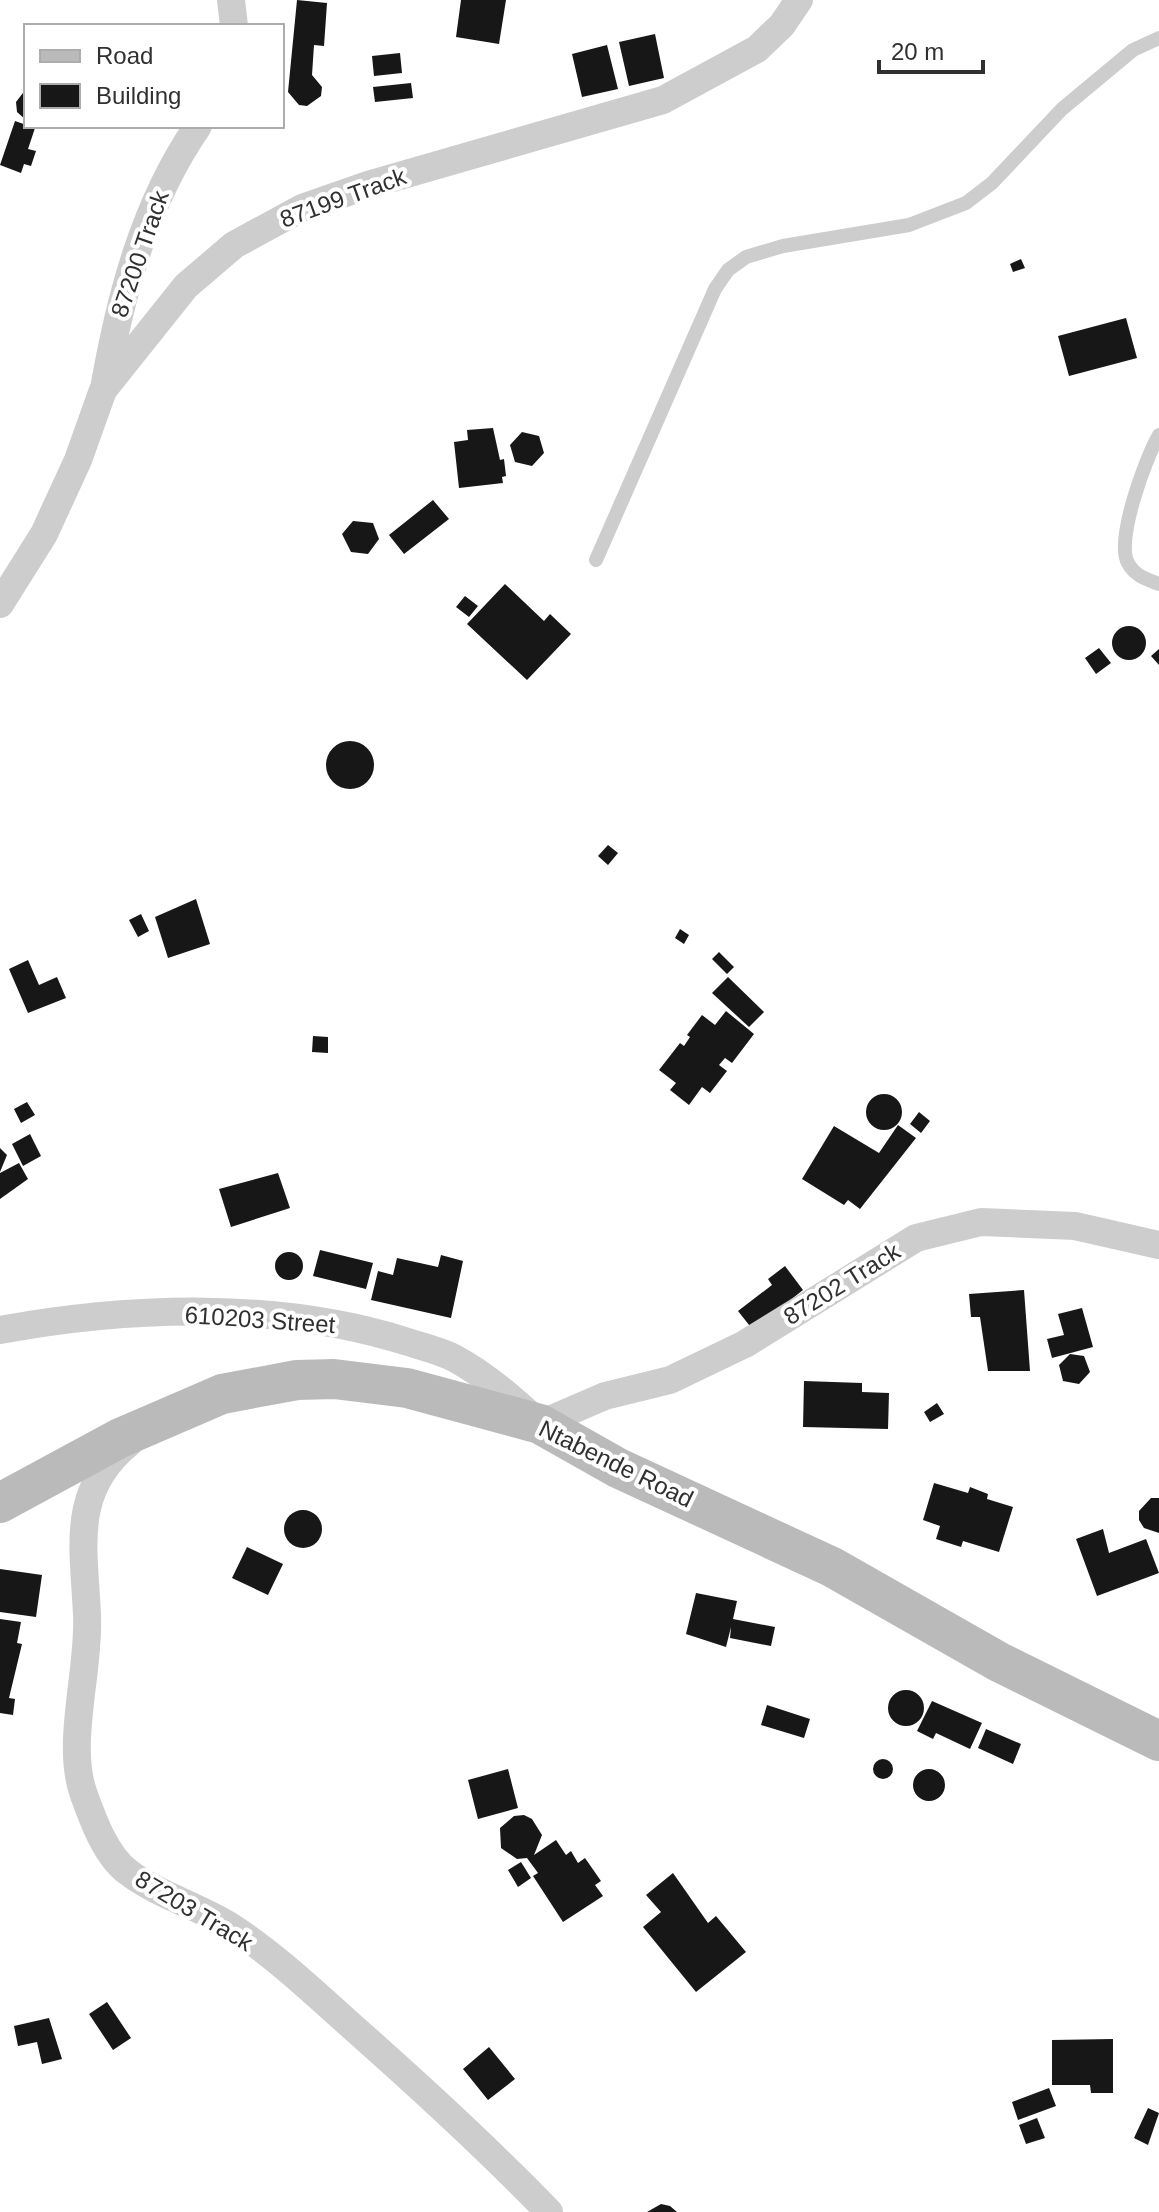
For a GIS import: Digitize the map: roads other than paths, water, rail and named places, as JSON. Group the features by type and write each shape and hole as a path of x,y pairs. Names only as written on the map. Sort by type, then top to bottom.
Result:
{"street":[{"path":"231,0 234,24"},
{"name":"87199 Track","path":"0,604 44,534 78,460 103,390 186,286 234,245 302,208 368,185 663,100 757,49 782,25 799,0"},
{"name":"87200 Track","path":"103,390 116,318 151,211 173,162 197,128"},
{"name":"87202 Track","path":"540,1424 605,1396 670,1380 745,1344 916,1238 981,1222 1075,1226 1159,1245"},
{"name":"610203 Street","path":"0,1330 49,1321 163,1314 316,1319 377,1333 452,1356 497,1384 540,1424"},
{"name":"Ntabende Road","path":"0,1503 151,1425 222,1394 259,1385 334,1379 407,1388 540,1424 618,1468 832,1567 999,1662 1159,1741"},
{"name":"87203 Track","path":"151,1425 108,1460 86,1500 82,1530 89,1642 77,1753 82,1791 99,1830 110,1851 127,1872 231,1927 312,1991 432,2097 549,2212"}],"lane":[{"path":"596,560 715,289 728,270 746,257 783,246 909,225 966,203 992,183 1062,109 1133,50 1159,38"},
{"path":"1159,435 1150,450 1124,541 1126,561 1138,576 1159,584"}]}
